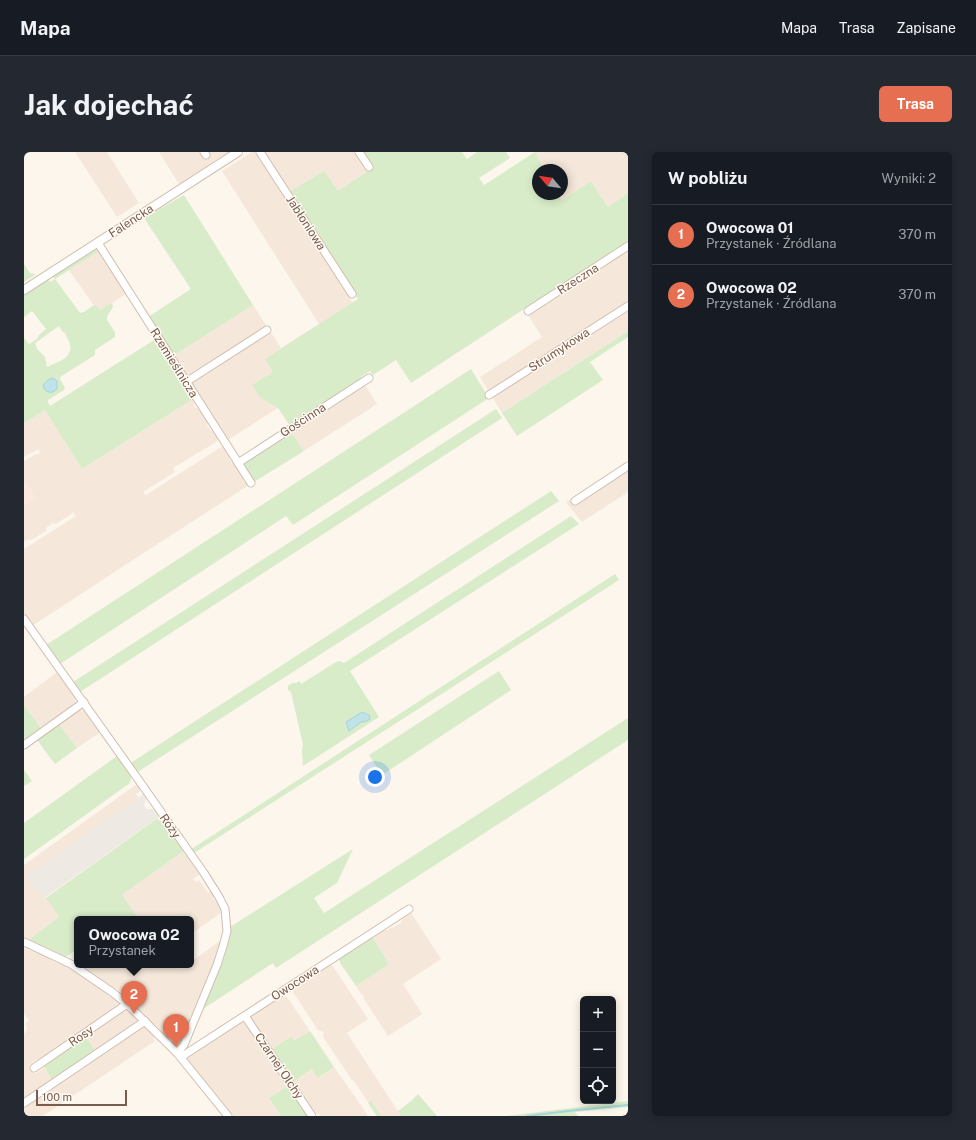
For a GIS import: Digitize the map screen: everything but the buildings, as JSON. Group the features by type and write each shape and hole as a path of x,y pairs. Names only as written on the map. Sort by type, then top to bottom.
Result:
{"street":[{"name":"Falencka","path":"24,290 238,152"},
{"name":"Jabłoniowa","path":"260,152 352,294"},
{"path":"359,152 368,167"},
{"name":"Rzemieślnicza","path":"98,243 251,482"},
{"name":"Rzeczna","path":"528,311 628,246"},
{"name":"Strumykowa","path":"489,395 628,306"},
{"path":"186,382 267,330"},
{"name":"Gościnna","path":"238,463 369,378"},
{"path":"575,501 628,466"},
{"name":"Róży","path":"24,619 204,873 225,909 227,930 217,965 179,1055"},
{"path":"24,745 84,702"},
{"name":"Owocowa","path":"179,1055 245,1016 409,909"},
{"path":"24,942 74,965"},
{"path":"78,968 112,992 145,1021 179,1055 228,1116"},
{"name":"Rosy","path":"34,1068 127,1004"},
{"name":"Czarnej Olchy","path":"245,1016 312,1116"},
{"path":"24,1103 145,1021"}],"shaded area":[{"path":"75,152 107,152 139,203 117,217"},
{"path":"159,152 229,152 179,184"},
{"path":"252,152 257,152 352,302 384,340 228,440 180,366 182,364 180,362 178,363 173,356 253,305 281,348 319,324 222,171"},
{"path":"264,152 355,152 367,171 338,191 289,192"},
{"path":"535,152 628,152 628,193 608,207 591,181 568,196 568,164 542,164"},
{"path":"628,241 628,331 502,413 480,377 542,337 524,309"},
{"path":"100,252 109,267 114,271 127,293 99,310 96,306 95,307 69,270"},
{"path":"364,384 377,404 304,451 291,432"},
{"path":"193,399 195,402 193,406 199,408 208,423 208,427 218,438 216,442 173,468 175,472 143,492 146,495 221,447 225,448 231,456 229,459 232,463 234,462 244,477 243,480 249,485 32,626 24,615 24,549 76,516 73,512 56,524 52,523 47,527 46,531 31,540 28,539 24,542 24,504 35,497 24,481 24,461 36,454 41,453 38,449 24,457 24,423 45,410 82,469"},
{"path":"628,462 628,492 582,522 566,502"},
{"path":"24,481 35,497 24,504"},
{"path":"57,672 75,697 75,704 41,728 24,705 24,697"},
{"path":"79,710 84,711 100,732 77,748 59,724"},
{"path":"137,784 141,790 136,794 138,797 43,899 46,898 59,917 27,941 24,939 24,865"},
{"path":"143,794 147,796 144,805 146,809 156,809 160,816 43,899 27,876"},
{"path":"184,851 200,874 193,879 196,882 199,880 208,893 211,891 214,895 213,898 216,902 218,902 222,912 194,932 194,916 92,916"},
{"path":"411,913 441,959 403,984 422,1014 388,1036 356,986 389,964 373,938 385,930 392,927 393,928 401,923 402,919"},
{"path":"221,940 213,965 206,980 207,982 193,1016 165,1035 138,1009 134,1002 116,988 86,969 194,968 194,960"},
{"path":"24,948 38,954 40,953 51,958 52,961 56,963 59,962 73,969 72,970 90,982 92,981 108,995 120,1002 119,1006 39,1061 37,1059 29,1065 35,1074 44,1068 53,1080 96,1051 85,1036 122,1010 127,1009 141,1022 141,1026 146,1026 155,1036 153,1038 155,1041 43,1116 24,1116 24,1034 27,1029 26,1023 29,1021 24,1014"},
{"path":"330,964 368,1019 347,1033 401,1116 377,1116 323,1037 324,1032 318,1030 293,992 294,988"},
{"path":"282,995 287,997 310,1031 294,1041 290,1036 272,1049 251,1019 252,1014"},
{"path":"240,1022 245,1023 288,1086 269,1098 281,1116 233,1116 186,1058 187,1055 218,1036 218,1038 223,1034 222,1033"},
{"path":"334,1067 368,1116 321,1116 313,1112 293,1082 313,1069 319,1078"}],"green space":[{"path":"362,152 462,152 467,159 477,152 506,152 510,158 479,178 484,185 535,152 542,164 532,164 532,200 568,200 568,196 591,181 608,207 628,193 628,241 411,383 396,360 373,375 370,371 361,377 362,379 290,426 278,408 261,398 252,385 273,372 265,359 358,299 289,192 324,171 338,191 372,168"},
{"path":"184,195 253,305 173,356 148,317 191,289 144,218"},
{"path":"97,247 100,252 55,279 53,276"},
{"path":"24,264 30,273 36,274 24,282"},
{"path":"48,279 50,282 55,279 80,313 94,305 96,305 100,310 112,303 112,310 107,316 107,320 115,332 115,337 95,350 95,355 60,377 65,388 48,400 50,406 154,340 193,399 82,469 45,410 24,423 24,338 29,344 37,339 46,329 32,311 24,317 24,294","holes":["59,326 65,333 70,343 69,353 67,357 47,367 45,357 37,349 35,343"]},
{"path":"628,331 628,337 590,362 603,380 517,436 502,413"},
{"path":"471,369 489,398 293,525 286,516 60,664 46,645"},
{"path":"496,409 502,418 80,692 73,682"},
{"path":"291,432 304,451 254,482 242,464"},
{"path":"551,491 559,501 136,773 129,764"},
{"path":"571,516 579,524 350,671 379,717 303,766 303,745 291,692 288,690 288,686 292,683 300,681 301,684 336,662 340,661 344,663","holes":["362,712 364,722 361,722 349,730"]},
{"path":"615,574 619,580 194,853 190,850"},
{"path":"499,671 511,690 382,775 369,755"},
{"path":"24,705 41,728 24,740"},
{"path":"628,718 628,740 276,968 273,963 200,1011 215,981 227,949 230,927 353,849 337,883 314,898 324,913"},
{"path":"59,724 77,748 55,764 37,740"},
{"path":"117,756 131,777 130,783 24,859 24,823"},
{"path":"24,770 32,781 24,786"},
{"path":"162,815 185,850 122,895 137,916 74,916 74,951 66,957 27,941 59,917 46,898"},
{"path":"371,935 389,964 356,986 340,963 339,958"},
{"path":"193,1016 183,1043 178,1047 172,1042 175,1037 172,1034 170,1037 166,1034"},
{"path":"310,1031 334,1067 318,1078 312,1069 293,1082 272,1049 291,1036 294,1041"},
{"path":"85,1036 96,1051 53,1081 43,1065"},
{"path":"288,1086 307,1116 281,1116 269,1098"},
{"path":"418,1094 437,1116 401,1116 398,1111"},
{"path":"371,1101 381,1116 377,1116 368,1103"},
{"path":"628,1101 628,1107 575,1112 578,1116 506,1116 604,1104 616,1104 616,1102"}],"water":[{"path":"53,378 57,381 57,389 53,392 48,392 44,389 43,385 48,380"},
{"path":"362,712 369,715 370,719 361,722 349,731 346,722"}],"waterway":[{"path":"527,1116 628,1105"}],"place":[{"name":"Owocowa 02","path":"134,1014"},
{"name":"Owocowa 01","path":"176,1047"}]}
